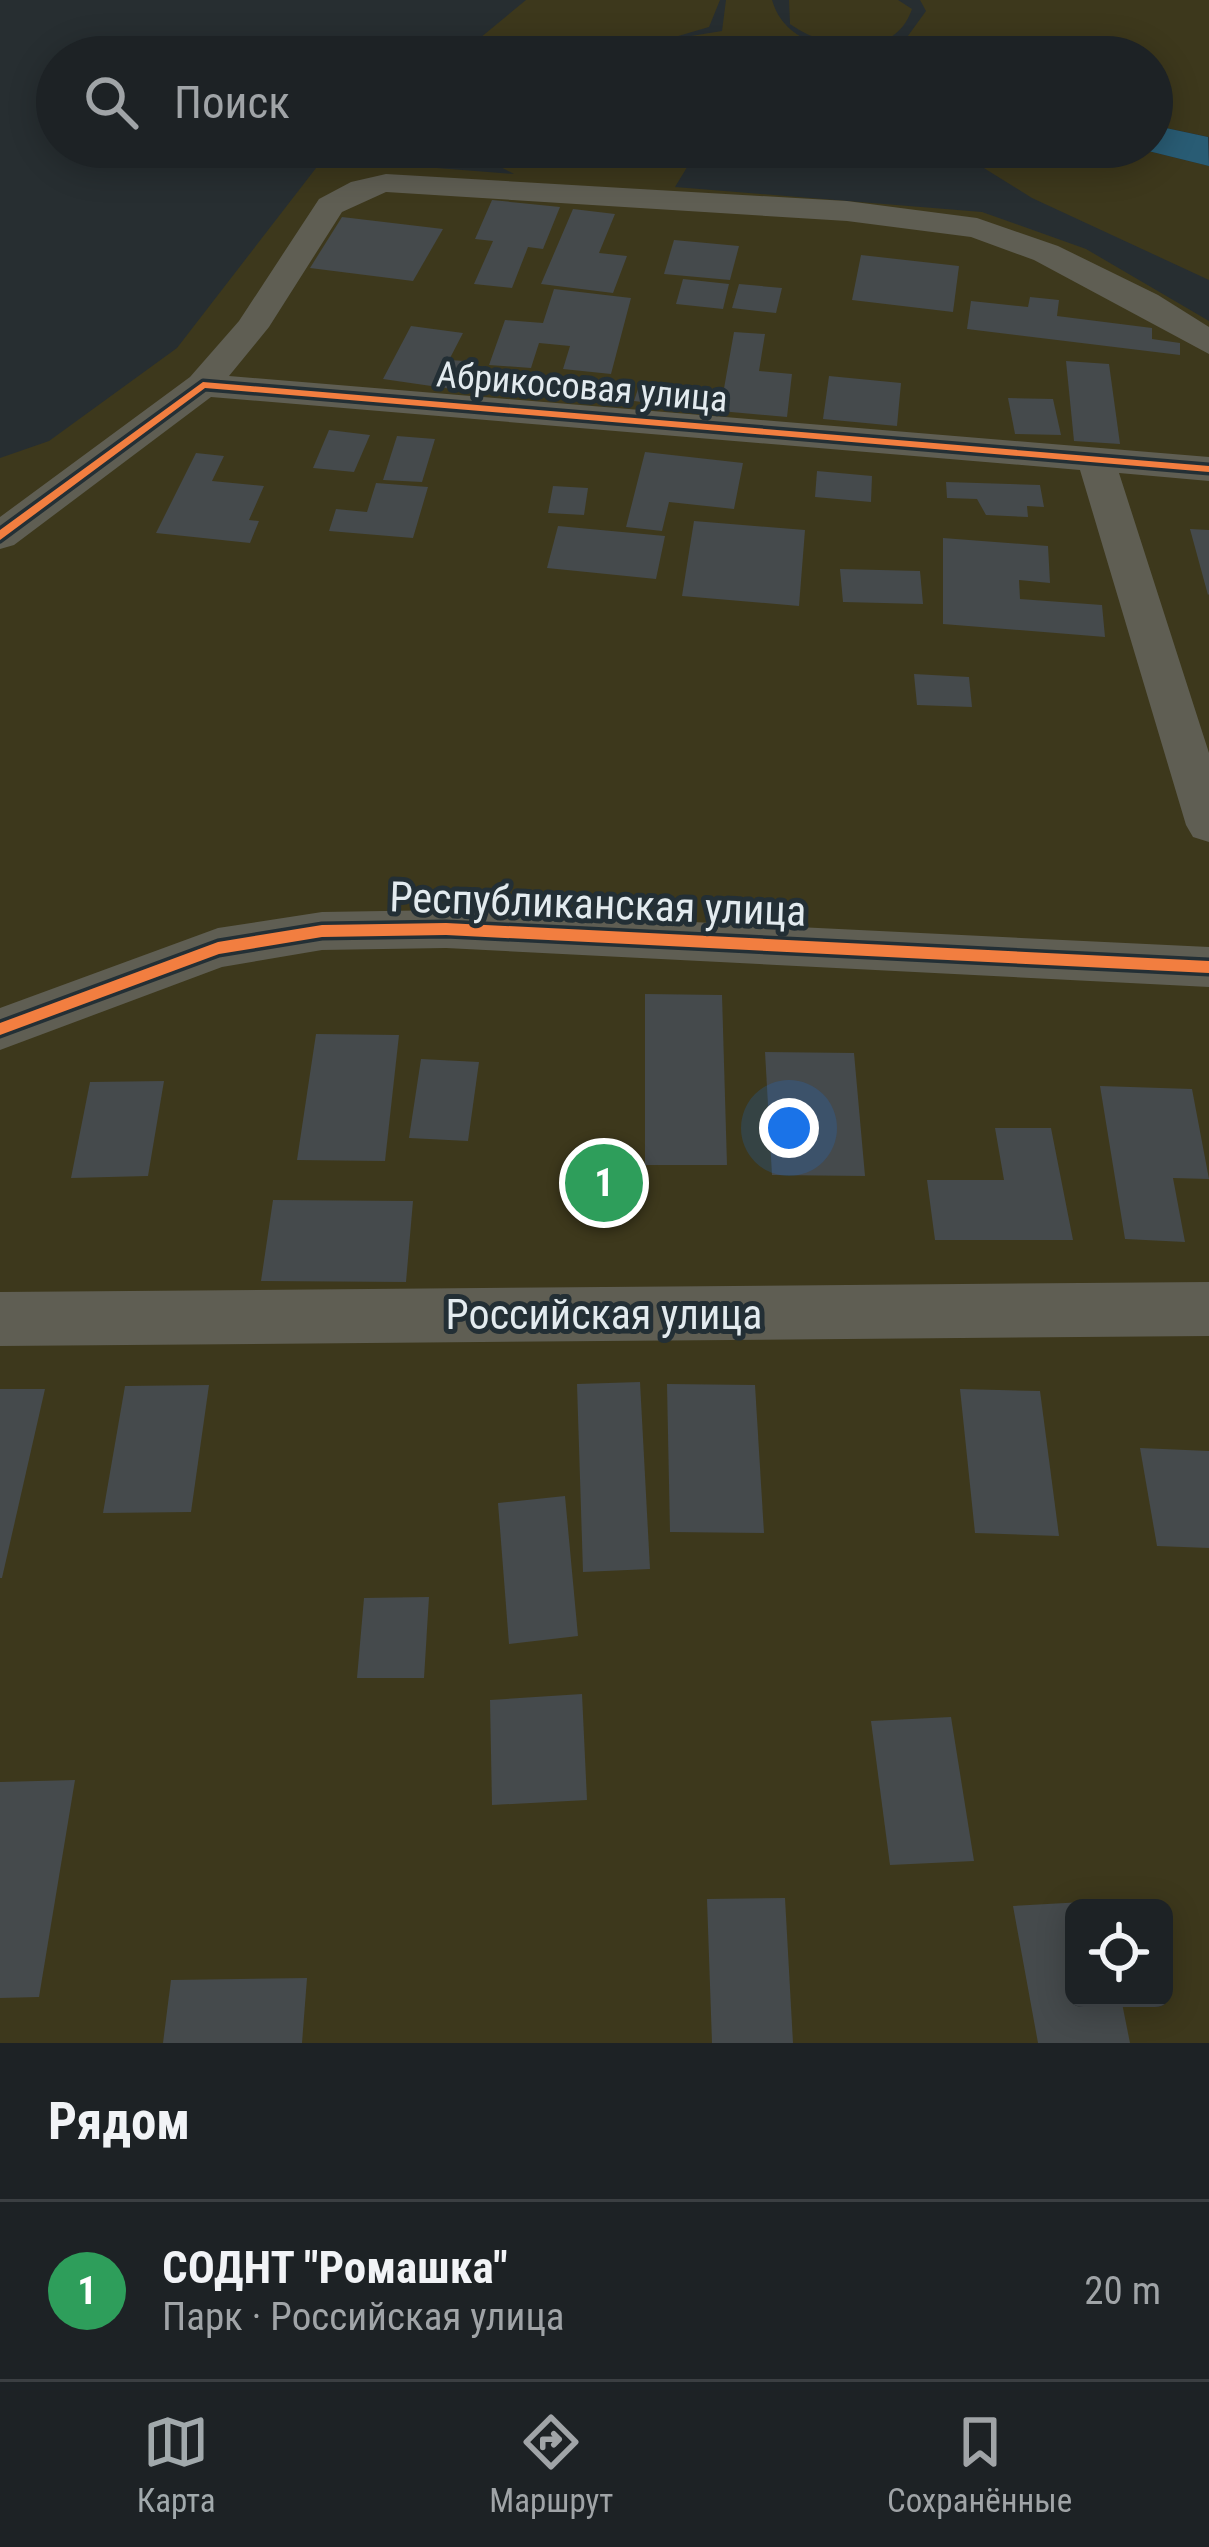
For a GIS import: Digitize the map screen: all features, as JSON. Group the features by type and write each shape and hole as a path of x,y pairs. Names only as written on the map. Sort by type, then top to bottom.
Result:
{"street":[{"path":"0,536 203,385 251,327 330,206 344,196 386,183 847,212 977,228 1066,263 1146,302 1209,343"},
{"name":"Абрикосовая улица","path":"203,385 1209,469"},
{"path":"1096,460 1209,825"},
{"name":"Республиканская улица","path":"0,1029 218,948 322,931 446,929 1209,967"},
{"name":"Российская улица","path":"0,1319 1209,1309"}],"shaded area":[{"path":"526,0 720,0 709,27 678,36 482,36"},
{"path":"726,0 772,0 780,17 800,36 691,36 722,31"},
{"path":"789,0 898,0 912,9 891,36 812,36 790,24"},
{"path":"920,0 1209,0 1209,137 1173,129 1173,36 908,36 926,11"},
{"path":"1173,157 1209,166 1209,280 1032,198 984,168 1173,168"},
{"path":"316,168 438,168 514,174 503,168 687,168 675,187 982,212 1086,249 1209,321 1209,2043 0,2043 0,458 49,441 177,348"}],"water":[{"path":"1173,130 1208,137 1209,166 1173,157"}],"building":[{"path":"492,200 560,207 543,249 528,247 512,288 474,284 493,241 475,239"},
{"path":"573,209 615,214 599,253 627,256 613,293 541,284"},
{"path":"342,217 443,229 413,281 310,268"},
{"path":"674,240 739,246 730,280 664,274"},
{"path":"861,255 959,266 953,312 852,300"},
{"path":"683,279 729,284 723,309 676,304"},
{"path":"739,284 782,288 776,313 732,308"},
{"path":"554,289 631,298 611,374 563,369 570,346 539,343 531,368 489,365 505,320 543,323"},
{"path":"1030,297 1059,300 1057,316 1152,328 1152,339 1180,343 1180,355 967,329 971,301 1028,307"},
{"path":"411,326 463,333 449,360 466,361 452,389 383,379"},
{"path":"734,332 765,334 759,371 792,374 787,417 720,411"},
{"path":"1066,361 1109,364 1120,444 1074,441"},
{"path":"829,376 901,383 897,426 823,419"},
{"path":"639,386 670,390 666,405 634,401"},
{"path":"1008,398 1053,399 1061,435 1015,434"},
{"path":"329,430 370,435 354,472 313,468"},
{"path":"397,436 435,439 422,482 383,480"},
{"path":"645,452 743,463 734,509 669,502 662,531 626,527"},
{"path":"196,453 224,456 212,481 264,486 249,520 259,521 250,543 156,533"},
{"path":"817,471 872,476 871,502 815,497"},
{"path":"946,482 1040,485 1044,507 1027,506 1028,517 986,515 977,499 947,498"},
{"path":"376,483 428,487 413,538 329,531 336,509 367,512"},
{"path":"553,486 588,488 584,515 548,513"},
{"path":"694,521 805,530 799,606 682,596"},
{"path":"558,526 665,536 656,579 547,568"},
{"path":"1190,529 1209,530 1208,595"},
{"path":"943,538 1048,546 1050,583 1019,580 1020,599 1102,605 1105,637 943,624"},
{"path":"840,569 920,571 923,604 843,602"},
{"path":"914,674 969,677 972,707 917,705"},
{"path":"645,994 722,995 727,1165 645,1165"},
{"path":"316,1034 399,1035 385,1161 297,1160"},
{"path":"765,1052 854,1053 865,1176 772,1175"},
{"path":"421,1059 479,1062 468,1141 409,1138"},
{"path":"164,1081 148,1176 71,1178 90,1082"},
{"path":"1100,1086 1192,1089 1209,1179 1173,1178 1185,1242 1125,1239"},
{"path":"995,1128 1051,1128 1073,1240 935,1240 927,1180 1004,1180"},
{"path":"273,1200 413,1201 406,1282 261,1281"},
{"path":"640,1382 650,1569 583,1572 577,1384"},
{"path":"667,1384 755,1385 764,1533 670,1532"},
{"path":"209,1385 191,1512 103,1513 125,1386"},
{"path":"0,1389 45,1389 2,1578 0,1578"},
{"path":"960,1389 1040,1391 1059,1536 975,1533"},
{"path":"1140,1448 1209,1451 1209,1548 1157,1546"},
{"path":"565,1496 578,1636 509,1644 498,1503"},
{"path":"429,1597 424,1678 357,1678 364,1598"},
{"path":"582,1694 587,1800 492,1805 490,1700"},
{"path":"951,1717 974,1861 890,1865 871,1721"},
{"path":"75,1780 39,1997 0,1998 0,1782"},
{"path":"785,1898 793,2043 712,2043 707,1899"},
{"path":"1065,1903 1065,2007 1123,2007 1130,2043 1038,2043 1013,1906"},
{"path":"307,1978 302,2043 163,2043 171,1980"}],"cycle path":[{"path":"0,536 203,385 1209,469"},
{"path":"0,1029 218,948 322,931 446,929 1209,967"}],"place":[{"name":"СОДНТ \"Ромашка\"","path":"604,1183"}]}
